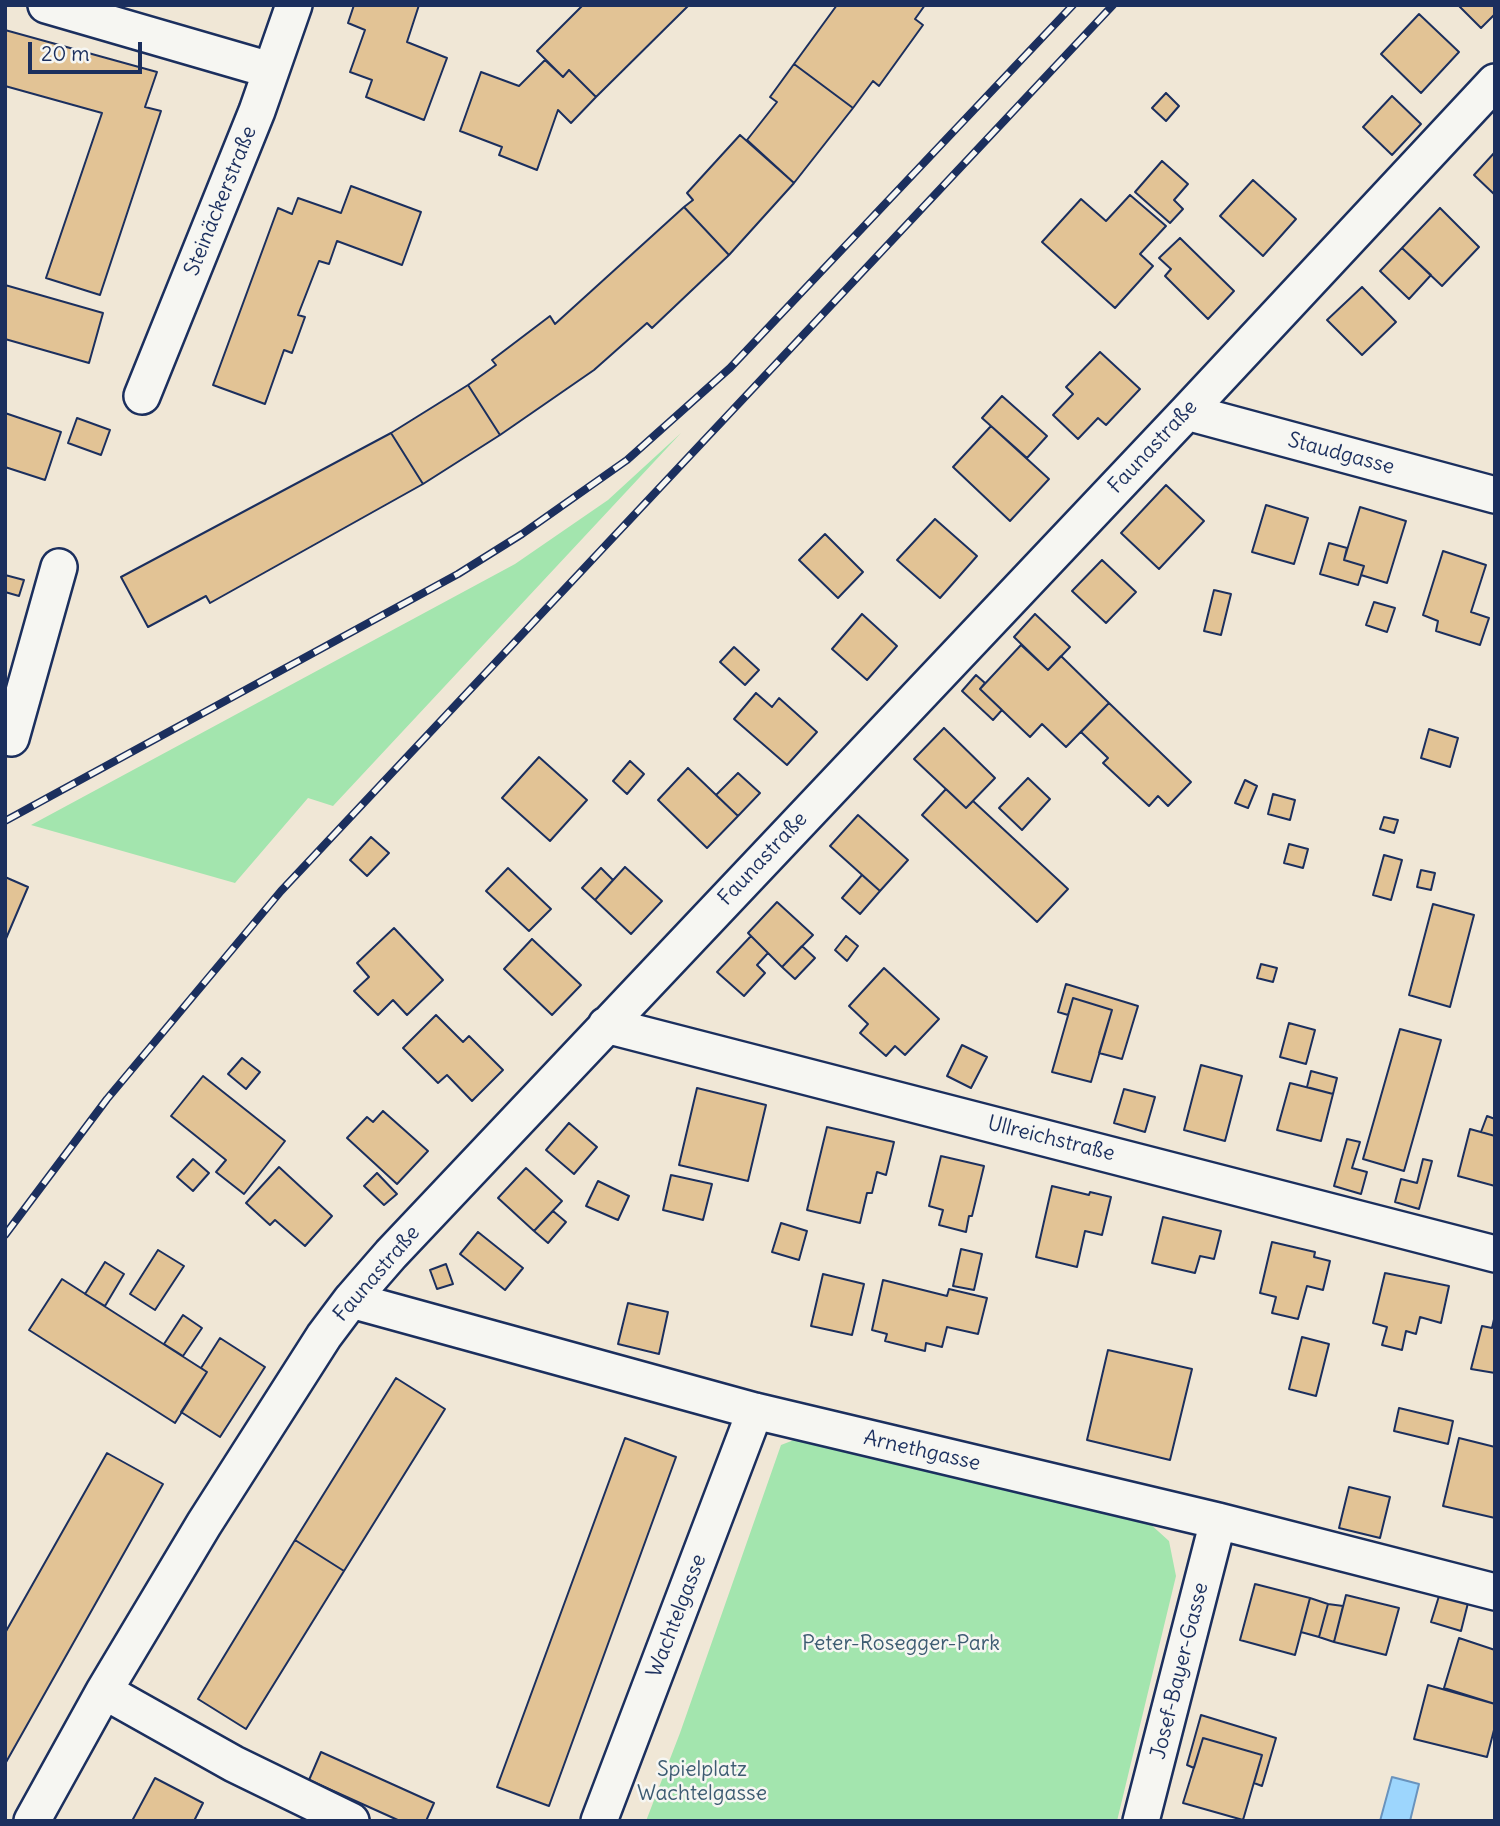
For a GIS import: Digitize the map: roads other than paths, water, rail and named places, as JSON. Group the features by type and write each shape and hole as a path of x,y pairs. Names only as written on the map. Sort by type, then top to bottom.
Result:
{"street":[{"path":"46,5 270,70"},
{"name":"Steinäckerstraße","path":"142,396 257,111 294,5"},
{"name":"Faunastraße","path":"32,1821 104,1691 204,1524 324,1336 351,1300 606,1025 1187,412 1495,82"},
{"name":"Staudgasse","path":"1187,412 1495,495"},
{"path":"5,736 11,738 59,567"},
{"name":"Ullreichstraße","path":"606,1025 1495,1254"},
{"name":"Arnethgasse","path":"351,1300 755,1411 1218,1521 1495,1592"},
{"name":"Wachtelgasse","path":"599,1821 755,1411"},
{"name":"Josef-Bayer-Gasse","path":"1141,1821 1218,1521"},
{"path":"104,1691 234,1764 351,1821"}],"water":[{"path":"1392,1777 1419,1784 1410,1821 1380,1821"}],"railway":[{"path":"5,821 458,574 522,534 627,460 730,368 1073,5"},
{"path":"5,1235 107,1099 281,891 1113,5"}],"park label":[{"name":"Peter-Rosegger-Park","path":"901,1644"},
{"name":"Spielplatz Wachtelgasse","path":"702,1782"}]}
